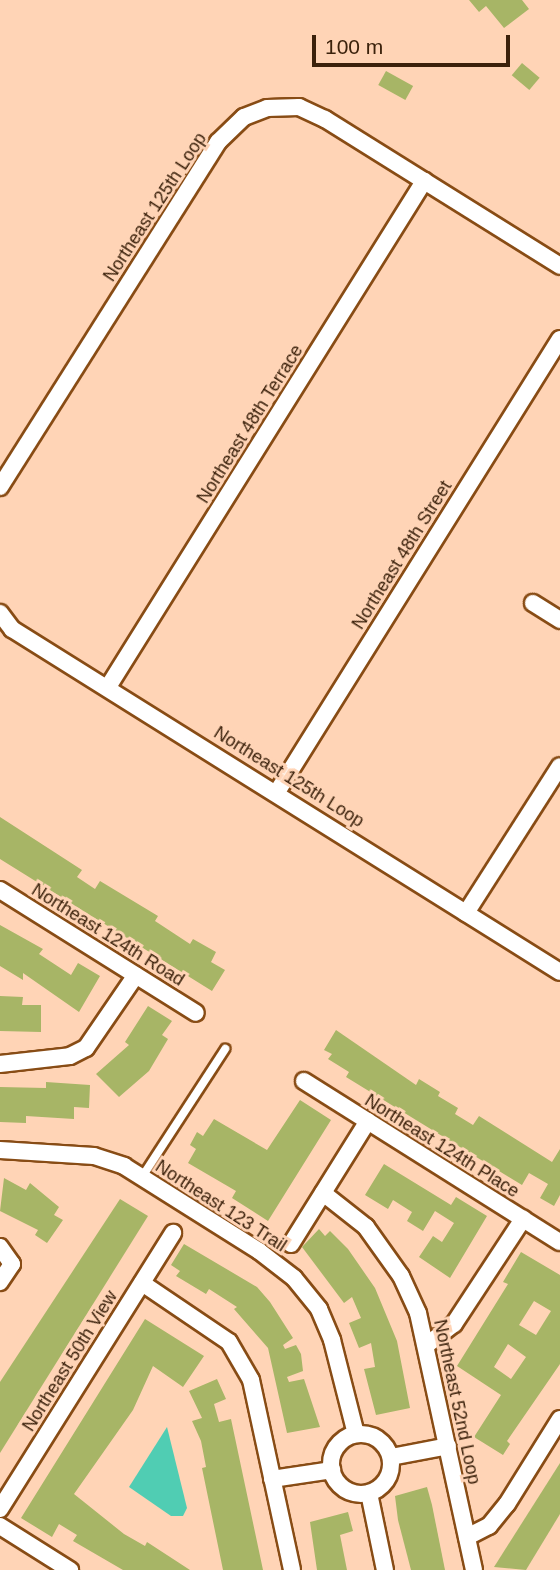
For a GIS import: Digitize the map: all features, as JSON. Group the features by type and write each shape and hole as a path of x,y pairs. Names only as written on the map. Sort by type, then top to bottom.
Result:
{"street":[{"name":"Northeast 125th Loop","path":"0,487 218,142 244,117 267,108 299,107 325,119 560,266"},
{"name":"Northeast 48th Terrace","path":"108,687 424,181"},
{"name":"Northeast 48th Street","path":"277,792 560,339"},
{"path":"533,603 560,620"},
{"name":"Northeast 125th Loop","path":"0,613 12,629 277,792 560,972"},
{"path":"466,913 560,766"},
{"name":"Northeast 124th Road","path":"0,890 196,1013"},
{"path":"0,1064 70,1056 86,1048 136,975"},
{"name":"Northeast 124th Place","path":"304,1081 560,1242"},
{"path":"291,1244 368,1121"},
{"name":"Northeast 123 Trail","path":"0,1150 94,1156 142,1177 259,1251 294,1278 319,1309 332,1340 356,1434"},
{"name":"Northeast 52nd Loop","path":"323,1193 349,1210 387,1255 410,1293 428,1344 474,1570"},
{"path":"428,1344 454,1324 523,1219"},
{"name":"Northeast 50th View","path":"0,1509 173,1233"},
{"path":"0,1247 12,1264 0,1282"},
{"path":"142,1283 229,1342 251,1380 292,1570"},
{"path":"467,1537 489,1526 507,1504 560,1419"},
{"path":"356,1434 374,1437 391,1457 389,1475 369,1493 342,1486 332,1470 334,1451 356,1434"},
{"path":"391,1457 448,1446"},
{"path":"272,1479 332,1470"},
{"path":"369,1493 385,1570"},
{"path":"0,1526 70,1570"}],"lane":[{"path":"142,1177 225,1049"}],"water":[{"path":"167,1427 187,1508 183,1516 171,1516 129,1487"}],"building":[{"path":"469,0 522,0 529,9 504,28 486,6 479,12"},
{"path":"522,63 540,78 529,90 512,75"},
{"path":"386,71 413,86 405,100 378,85"},
{"path":"0,817 82,870 77,877 95,889 100,881 158,916 155,921 190,944 193,939 216,952 211,962 225,970 212,991 0,859"},
{"path":"0,925 43,949 39,954 71,975 78,963 100,976 79,1012 23,973 23,980 0,966"},
{"path":"0,996 23,997 22,1005 41,1005 41,1032 0,1031"},
{"path":"148,1006 172,1021 162,1035 168,1039 149,1071 119,1097 96,1074 129,1045 125,1042"},
{"path":"336,1030 416,1085 419,1079 440,1092 438,1096 458,1108 455,1114 473,1125 479,1116 552,1162 560,1149 560,1195 554,1206 540,1198 548,1184 529,1173 522,1185 346,1077 349,1072 328,1059 332,1054 324,1050"},
{"path":"46,1082 90,1085 89,1108 74,1107 74,1119 26,1116 26,1123 0,1122 0,1087 46,1088"},
{"path":"300,1100 331,1120 268,1221 232,1198 236,1191 188,1163 196,1149 190,1145 197,1132 203,1136 214,1119 267,1150"},
{"path":"384,1164 451,1205 456,1197 487,1216 450,1278 419,1257 433,1236 442,1242 454,1223 435,1211 423,1231 407,1221 412,1212 393,1200 388,1209 365,1195"},
{"path":"4,1178 26,1190 30,1183 59,1207 54,1215 63,1220 47,1243 35,1235 38,1230 0,1211"},
{"path":"120,1199 148,1216 0,1453 0,1382"},
{"path":"319,1229 325,1236 330,1231 348,1249 375,1288 397,1341 410,1408 376,1415 364,1369 375,1367 371,1343 359,1348 349,1323 361,1318 352,1297 344,1303 302,1247"},
{"path":"184,1244 257,1287 270,1302 293,1338 283,1345 285,1349 296,1345 301,1354 303,1371 287,1377 289,1382 304,1379 320,1427 287,1433 268,1348 234,1309 237,1307 209,1289 206,1294 176,1276 180,1271 171,1265"},
{"path":"521,1252 560,1275 560,1364 507,1441 510,1444 503,1455 474,1437 501,1395 457,1366 508,1284 503,1282","holes":["534,1301 551,1311 536,1335 519,1325","508,1344 526,1357 511,1379 494,1367"]},
{"path":"145,1319 204,1356 183,1387 153,1366 133,1410 74,1494 124,1534 145,1546 147,1542 190,1570 123,1570 73,1541 77,1535 59,1524 52,1537 21,1518"},
{"path":"217,1379 226,1399 214,1404 219,1422 231,1419 263,1570 223,1570 202,1468 206,1467 201,1441 192,1421 202,1418 189,1391"},
{"path":"560,1463 560,1514 526,1570 494,1567"},
{"path":"427,1487 445,1570 411,1570 398,1520 395,1496"},
{"path":"348,1512 353,1531 340,1535 347,1570 317,1570 310,1522"}]}
